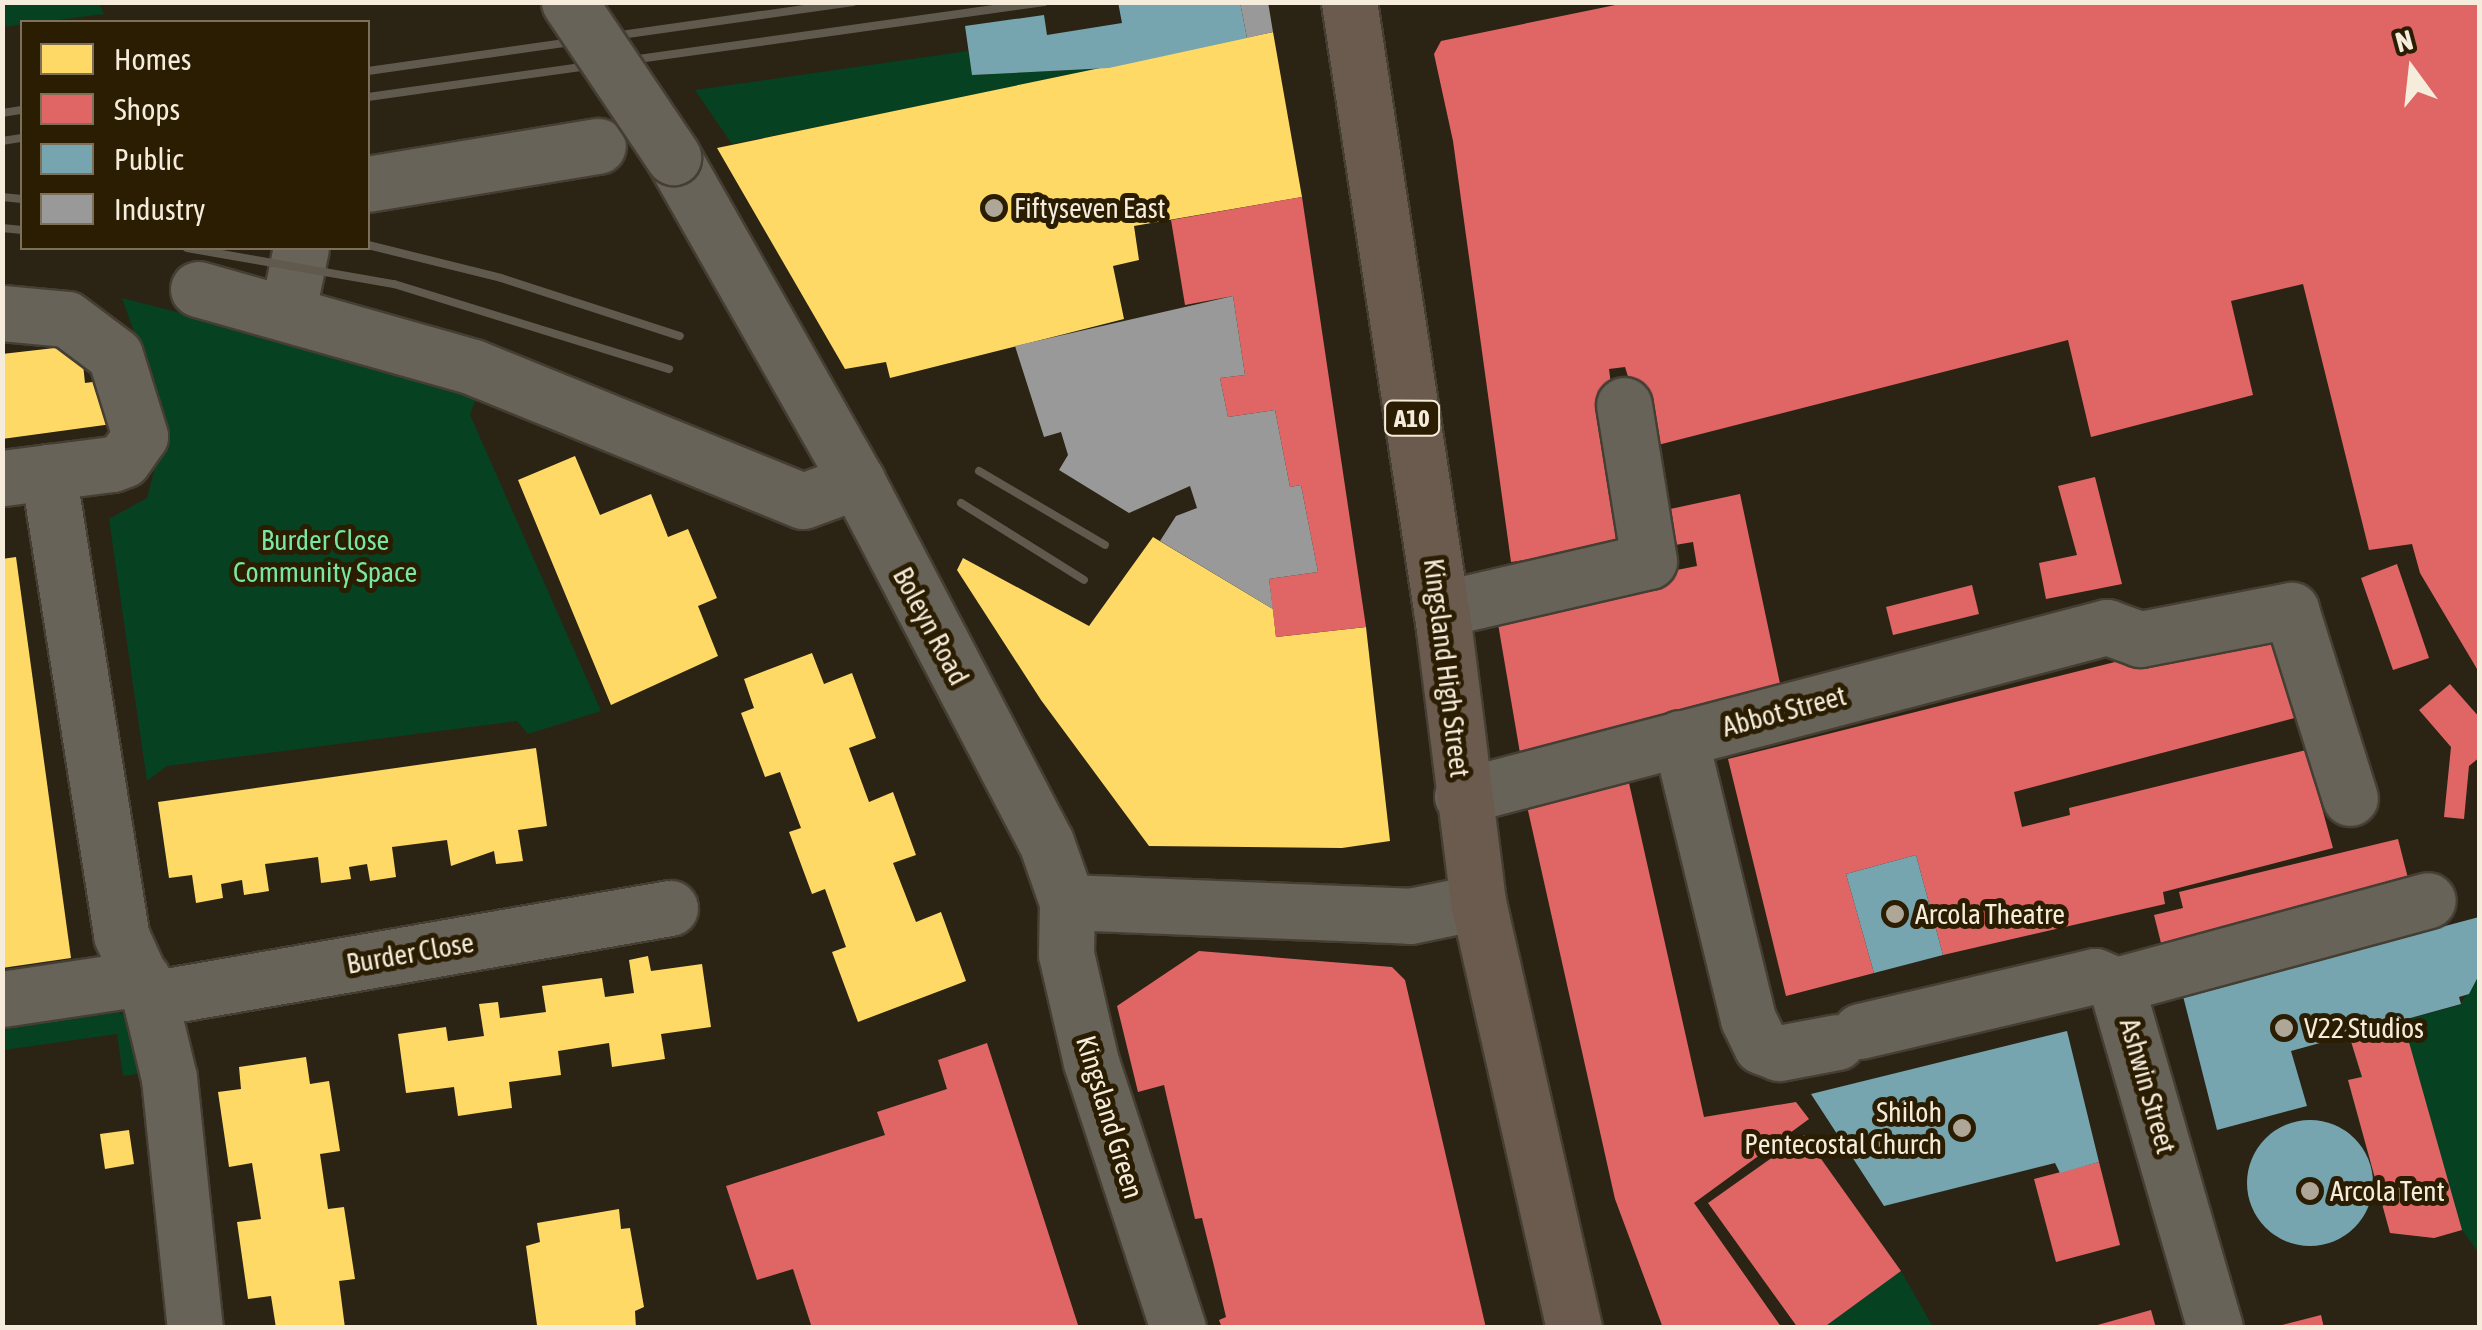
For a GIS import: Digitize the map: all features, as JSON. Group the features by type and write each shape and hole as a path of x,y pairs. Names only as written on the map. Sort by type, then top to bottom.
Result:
{"highway":[{"name":"Kingsland High Street","path":"1352,22 1441,609 1478,902 1574,1328"}],"street":[{"name":"Boleyn Road","path":"569,2 673,157 857,480 1046,842 1068,902"},
{"path":"370,184 598,146"},
{"path":"288,310 301,250"},
{"path":"198,289 288,310 563,399 804,502 857,480"},
{"path":"2,313 67,319 116,355 140,436 123,460 25,475 118,922 146,988 171,1092 195,1328"},
{"path":"1441,609 1649,561 1624,405"},
{"name":"Abbot Street","path":"1462,796 2107,627 2140,639 2292,610 2350,798"},
{"name":"Ashwin Street","path":"1680,738 1748,1019 1761,1046 1779,1053 2095,976 2116,984 2216,1328"},
{"path":"2116,984 2428,900"},
{"path":"1068,902 1410,916 1478,902"},
{"name":"Kingsland Green","path":"1068,902 1074,1002 1178,1328"},
{"name":"Burder Close","path":"2,999 146,988 670,908"}],"green space":[{"path":"2,3 99,3 104,14 20,20 20,25 3,27"},
{"path":"968,51 972,75 1109,68 732,144 695,90"},
{"name":"Burder Close Community Space","path":"122,298 374,363 476,398 470,415 601,711 528,734 517,721 167,766 147,781 109,519 147,498 158,456 142,354"},
{"path":"2479,973 2479,1253 2462,1230 2434,1238 2390,1233 2348,1081 2361,1076 2349,1035 2460,1005"},
{"path":"107,1004 131,1020 143,1073 123,1076 117,1034 4,1050 2,1017"},
{"path":"1901,1271 1933,1327 1823,1328"}],"building: Homes":[{"name":"Fiftyseven East","path":"1273,32 1302,197 1134,226 1139,260 1113,266 1124,319 890,378 886,362 845,369 717,148"},
{"path":"81,345 85,383 108,380 112,424 2,439 2,354"},
{"path":"575,456 600,515 651,494 668,537 688,529 717,598 698,606 718,656 611,705 518,480"},
{"path":"1153,537 1273,609 1276,637 1366,627 1390,841 1342,848 1149,846 1041,700 957,570 963,558 1089,626"},
{"path":"16,557 71,958 2,968 2,559"},
{"path":"812,653 824,684 852,673 876,738 849,748 869,802 893,792 916,855 893,863 916,922 941,912 966,981 858,1022 832,952 846,947 825,889 812,894 789,832 801,828 780,772 765,777 741,713 754,708 744,679"},
{"path":"536,748 547,826 518,830 523,861 496,864 494,851 451,866 447,840 392,847 396,877 370,881 367,864 349,867 351,879 321,883 318,857 265,864 269,891 244,895 242,880 221,884 223,898 196,903 192,875 169,878 158,802"},
{"path":"648,956 651,971 702,964 711,1027 661,1034 665,1059 612,1067 609,1043 558,1051 561,1075 509,1082 512,1108 458,1116 454,1087 406,1093 398,1034 446,1027 448,1041 484,1036 479,1004 498,1002 500,1018 546,1012 542,986 602,978 605,997 634,993 629,960"},
{"path":"306,1057 310,1084 329,1081 340,1151 320,1154 328,1209 344,1207 355,1279 339,1281 345,1328 276,1328 271,1296 248,1299 237,1222 261,1219 252,1163 229,1167 218,1092 241,1089 239,1067"},
{"path":"129,1130 134,1164 105,1169 100,1134"},
{"path":"619,1209 621,1229 630,1228 644,1307 635,1311 636,1328 537,1325 526,1246 540,1242 537,1223"}],"building: Shops":[{"path":"1630,2 2480,2 2480,674 2420,573 2412,544 2369,550 2303,284 2231,301 2253,395 2091,437 2068,340 1650,447 1625,367 1609,369 1631,544 1511,562 1453,141 1434,54 1441,41"},
{"path":"1302,197 1366,627 1276,637 1269,579 1318,572 1301,485 1290,487 1275,410 1228,417 1220,378 1245,375 1233,296 1185,305 1171,220"},
{"path":"2095,477 2122,584 2046,599 2039,563 2077,555 2058,486"},
{"path":"1740,494 1782,693 1521,759 1495,606 1697,566 1693,542 1669,546 1661,511"},
{"path":"2397,564 2429,658 2393,670 2361,578"},
{"path":"1972,585 1979,614 1893,635 1886,607"},
{"path":"2279,621 2302,716 2014,792 2022,827 2070,815 2069,808 2306,750 2333,848 2163,892 2165,904 1943,955 1916,855 1846,874 1874,973 1786,996 1728,759"},
{"path":"2450,684 2480,718 2480,757 2469,766 2464,819 2444,817 2451,747 2419,710"},
{"path":"1629,783 1704,1117 1796,1102 1809,1119 1694,1203 1782,1328 1663,1328 1615,1199 1527,806"},
{"path":"2398,839 2410,886 2162,947 2154,915 2183,908 2179,892"},
{"path":"1199,951 1392,967 1405,980 1486,1328 1222,1328 1219,1320 1226,1317 1214,1266 1202,1218 1195,1219 1164,1085 1138,1092 1117,1006"},
{"path":"2403,1021 2462,1230 2434,1238 2390,1233 2348,1080 2362,1077 2349,1035"},
{"path":"987,1043 1079,1328 812,1328 793,1269 757,1280 726,1186 885,1135 877,1112 947,1089 938,1060"},
{"path":"1804,1135 1901,1271 1823,1328 1798,1328 1708,1203"},
{"path":"2099,1162 2120,1245 2056,1262 2034,1179"},
{"path":"2151,1310 2156,1328 2094,1328 2094,1326"},
{"path":"2321,1315 2324,1328 2278,1328 2278,1326"}],"building: Public":[{"path":"1118,2 1240,2 1247,38 1109,68 972,75 965,26 1044,15 1047,35 1122,23"},
{"name":"Arcola Theatre","path":"1916,855 1943,955 1874,973 1846,874"},
{"name":"V22 Studios","path":"2479,917 2480,973 2469,994 2459,997 2461,1004 2291,1051 2307,1106 2217,1130 2183,996"},
{"name":"Shiloh Pentecostal Church","path":"2067,1031 2099,1162 2060,1173 2055,1163 1884,1206 1811,1094"},
{"name":"Arcola Tent","path":"2310,1120 2334,1125 2354,1139 2368,1159 2373,1183 2368,1207 2354,1227 2334,1241 2310,1246 2286,1241 2266,1227 2252,1207 2247,1183 2252,1159 2266,1139 2286,1125"}],"building: Industry":[{"path":"1240,2 1268,2 1273,32 1247,38"},
{"path":"1233,296 1245,375 1220,378 1228,417 1275,410 1290,487 1301,485 1318,572 1269,579 1273,609 1160,541 1176,516 1197,508 1190,486 1129,513 1059,470 1068,455 1061,432 1044,437 1015,346"}],"railway":[{"path":"370,71 853,2"},
{"path":"370,97 1044,2"},
{"path":"2,113 20,110"},
{"path":"2,141 20,138"},
{"path":"2,197 20,199"},
{"path":"2,228 20,230"},
{"path":"370,245 501,278 680,336"},
{"path":"198,250 394,284 669,369"},
{"path":"979,471 1105,545"},
{"path":"961,503 1084,580"}],"place":[{"name":"Fiftyseven East","path":"994,208"},
{"name":"Arcola Theatre","path":"1895,914"},
{"name":"V22 Studios","path":"2284,1028"},
{"name":"Shiloh Pentecostal Church","path":"1962,1128"},
{"name":"Arcola Tent","path":"2310,1191"}]}
